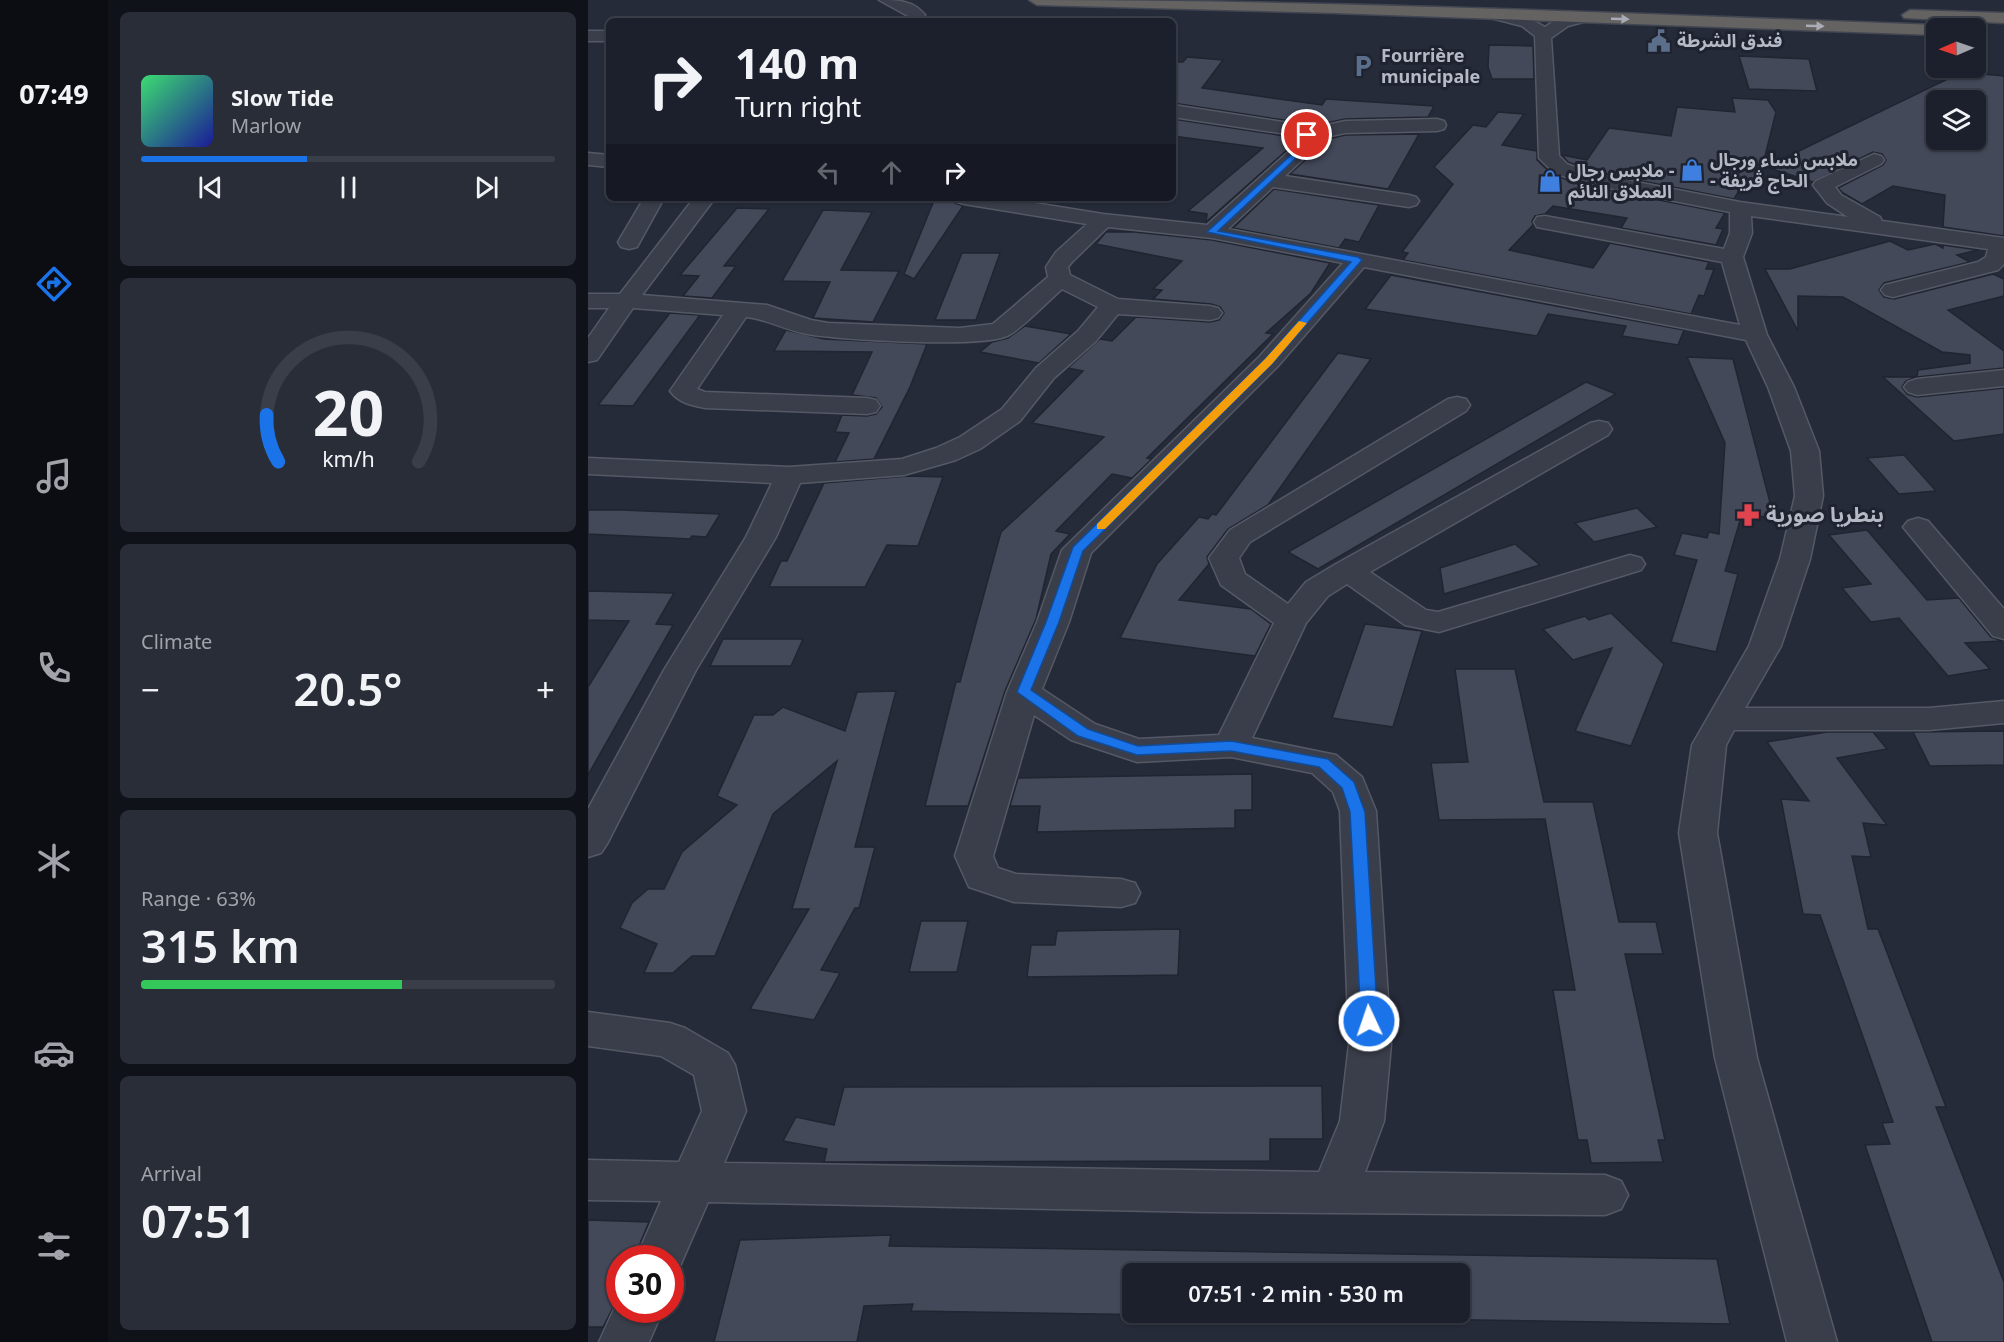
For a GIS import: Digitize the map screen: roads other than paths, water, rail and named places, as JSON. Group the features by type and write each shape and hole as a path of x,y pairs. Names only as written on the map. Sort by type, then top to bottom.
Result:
{"highway":[{"path":"1037,0 1926,30"},
{"path":"1414,0 2004,18"},
{"path":"1986,32 2004,33"}],"street":[{"path":"887,0 905,6 917,15 916,18"},
{"path":"1493,14 1529,23 1538,27 1543,36 1549,158 1560,168 1585,178 1740,208 2002,245 1994,263 1986,267 1893,290"},
{"path":"1543,36 1563,22 1581,18"},
{"path":"588,36 606,36"},
{"path":"1176,111 1290,129 1307,135 1345,127 1437,125"},
{"path":"1212,232 1308,144 1307,135"},
{"path":"588,159 606,161"},
{"path":"1874,160 1823,185 1834,199 1884,228"},
{"path":"1269,180 1409,201"},
{"path":"629,242 652,201"},
{"path":"588,355 649,269 703,201"},
{"path":"982,201 1103,220 1212,232 1755,335"},
{"path":"1740,208 1741,234 1731,257 1755,335 1781,387 1805,451 1809,496 1795,559 1765,646 1709,745 1698,833 1736,1058 1812,1342"},
{"path":"1060,279 1057,267 1064,257 1103,220"},
{"path":"1545,222 1731,257"},
{"path":"1121,893 1014,888 983,877 974,856 1024,692 1053,622 1077,550 1269,362 1358,260"},
{"path":"588,301 628,301 767,312 806,327 828,330 983,333 1000,331 1060,279"},
{"path":"1060,279 1099,297 1112,306 1210,313"},
{"path":"588,466 789,475 904,468 970,443 1011,415 1045,373 1087,336 1112,306"},
{"path":"739,309 683,391 692,398 867,406"},
{"path":"1917,387 2004,378"},
{"path":"1291,621 1232,579 1224,558 1240,536 1457,405"},
{"path":"1231,746 1291,621 1317,589 1599,429"},
{"path":"588,844 680,670 761,537 789,475"},
{"path":"1918,527 2004,628"},
{"path":"1347,570 1416,618 1439,622 1630,564"},
{"path":"1024,692 1083,732 1137,751 1231,746 1323,763 1348,786 1358,812 1370,1044 1362,1121 1334,1192"},
{"path":"1722,719 1929,718 2004,712"},
{"path":"588,1029 670,1040 713,1065 724,1111 666,1245"},
{"path":"588,1180 1193,1192 1605,1195"},
{"path":"624,1342 632,1323"}],"place":[{"name":"فندق الشرطة","path":"1659,41"},
{"name":"Fourrière municipale","path":"1363,66"},
{"name":"ملابس نساء ورجال - الحاج ڨريفة","path":"1692,170"},
{"name":"ملابس رجال - العملاق النائم","path":"1550,181"},
{"name":"بنطريا صورية","path":"1748,515"}]}
